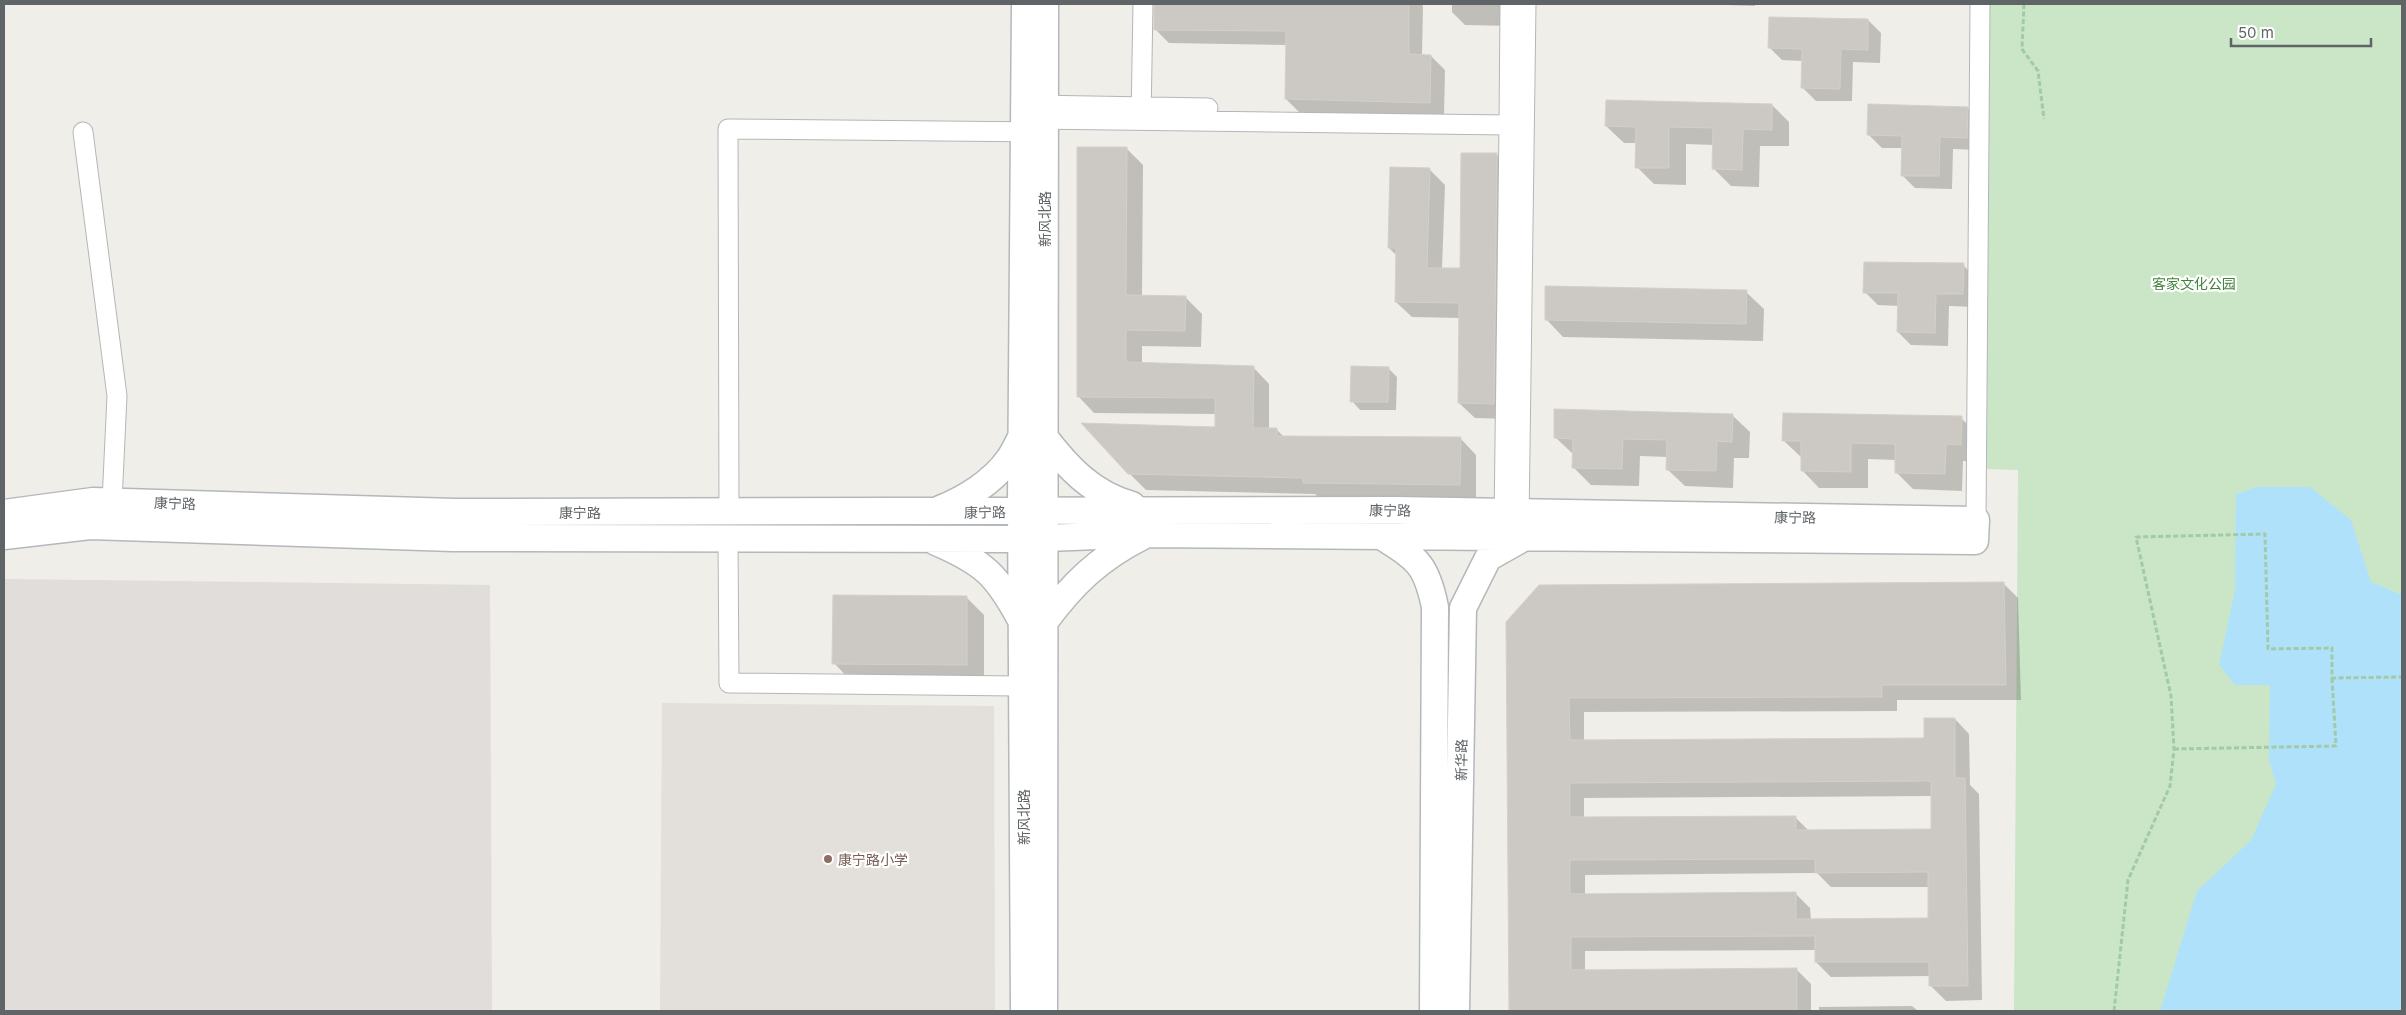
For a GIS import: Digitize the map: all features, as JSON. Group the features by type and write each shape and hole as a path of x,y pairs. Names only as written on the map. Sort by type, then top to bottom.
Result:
{"street":[{"name":"新风北路","path":"1025,4 1034,119 1033,623 1044,1011"},
{"name":"新风北路","path":"1034,119 1045,4"},
{"path":"1130,4 1134,113"},
{"path":"1134,113 1143,4"},
{"path":"1510,4 1517,119 1514,527"},
{"path":"1517,119 1526,4"},
{"path":"1970,527 1972,4"},
{"path":"1970,527 1980,4"},
{"path":"729,512 728,129 1034,119 1134,113 1517,119"},
{"path":"83,132 117,396 112,502"},
{"name":"新风北路","path":"930,512 963,500 986,481 1033,435"},
{"path":"1033,435 1085,481 1148,522 1089,571 1033,623"},
{"name":"康宁路","path":"4,513 92,501 455,512 1032,511 1148,522 1380,536 1514,527"},
{"name":"康宁路","path":"4,536 90,526 453,538 1033,538 1148,522 1514,527 1970,527"},
{"name":"新华路","path":"1456,1011 1463,608 1488,558 1514,527"},
{"name":"新华路","path":"1380,536 1414,557 1430,580 1435,607 1433,1011"},
{"path":"728,538 729,683 1023,686"},
{"name":"新风北路","path":"929,538 961,552 989,570 1033,623"},
{"name":"新风北路","path":"1024,1011 1023,686 1033,623"}],"path":[{"path":"2024,4 2022,49 2038,71 2044,119"},
{"path":"2114,1011 2128,880 2170,786 2174,749 2171,696 2136,537 2265,534 2268,649 2332,648 2336,746 2174,749"},
{"path":"2332,678 2402,677"}],"shaded area":[{"path":"4,579 490,585 492,1011 4,1011"},
{"name":"康宁路小学","path":"662,703 994,706 995,1011 660,1011"}],"green space":[{"name":"客家文化公园","path":"1986,4 2402,4 2402,1011 2014,1011 2018,470 1986,469"}],"water":[{"path":"2257,487 2310,487 2351,520 2371,582 2402,595 2402,1011 2160,1011 2197,891 2251,840 2276,784 2269,760 2270,685 2235,685 2219,665 2235,590 2236,494"}],"building":[{"path":"1154,4 1409,4 1409,54 1431,55 1430,103 1285,99 1286,31 1154,30"},
{"path":"1769,17 1868,19 1868,50 1841,49 1840,89 1801,88 1802,49 1768,48"},
{"path":"1606,100 1772,104 1772,130 1743,129 1742,170 1712,169 1713,128 1669,127 1669,168 1635,168 1636,127 1605,126"},
{"path":"1868,104 1968,107 1967,138 1940,137 1939,176 1901,176 1902,136 1867,135"},
{"path":"1077,147 1127,147 1126,295 1186,296 1185,331 1126,330 1126,362 1254,366 1253,428 1277,428 1277,436 1461,437 1460,485 1303,483 1303,478 1128,474 1081,423 1215,427 1215,398 1077,397"},
{"path":"1461,153 1497,153 1494,404 1458,403 1459,303 1395,302 1396,248 1388,248 1390,167 1430,168 1427,268 1460,268"},
{"path":"1864,262 1964,263 1963,294 1936,294 1935,333 1897,332 1898,293 1863,293"},
{"path":"1545,286 1747,290 1746,324 1545,320"},
{"path":"1351,366 1389,367 1388,402 1350,402"},
{"path":"1554,409 1733,414 1732,442 1717,441 1716,471 1666,470 1667,440 1623,439 1622,469 1572,468 1573,439 1554,438"},
{"path":"1783,413 1962,416 1961,445 1946,444 1945,474 1895,473 1895,444 1851,443 1851,472 1801,471 1801,441 1782,441"},
{"path":"2004,582 2006,685 1882,685 1882,697 1569,698 1570,740 1924,738 1924,718 1955,718 1955,778 1965,778 1968,986 1929,986 1929,962 1815,962 1815,936 1571,937 1571,970 1797,968 1797,1011 1509,1011 1506,622 1539,585","holes":["1931,781 1931,829 1796,830 1796,816 1570,817 1570,783","1815,859 1815,873 1928,872 1928,918 1796,919 1796,892 1570,894 1570,860"]},
{"path":"833,595 967,596 967,665 832,664"}],"place":[{"name":"康宁路小学","path":"828,859"}]}
